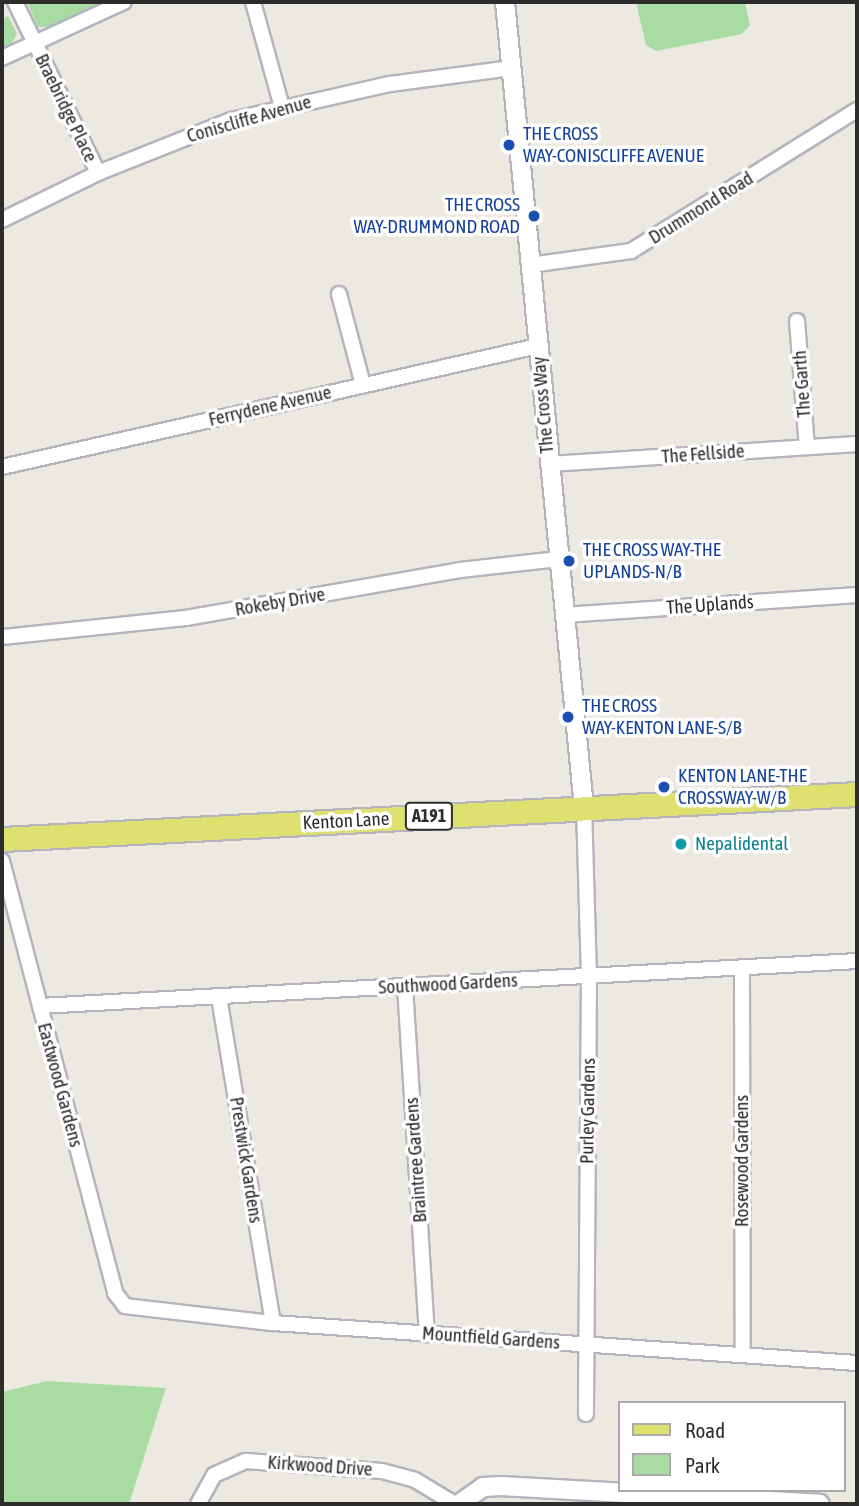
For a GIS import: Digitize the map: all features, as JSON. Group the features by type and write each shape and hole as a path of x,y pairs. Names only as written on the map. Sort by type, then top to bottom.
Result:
{"main road":[{"name":"Kenton Lane","path":"2,839 857,794"}],"street":[{"name":"Braebridge Place","path":"15,2 98,173"},
{"name":"Braebridge Place","path":"2,58 124,2"},
{"path":"253,2 282,107"},
{"name":"The Cross Way","path":"505,2 584,808"},
{"name":"Coniscliffe Avenue","path":"2,219 165,144 282,107 390,84 512,68"},
{"name":"Drummond Road","path":"530,265 631,251 857,110"},
{"path":"339,293 363,385"},
{"name":"The Garth","path":"797,321 807,447"},
{"name":"Ferrydene Avenue","path":"2,467 538,346"},
{"name":"The Fellside","path":"549,464 857,444"},
{"name":"Rokeby Drive","path":"2,638 186,618 460,570 558,559"},
{"name":"The Uplands","path":"563,615 857,595"},
{"name":"Purley Gardens","path":"584,808 589,976 586,1414"},
{"name":"Eastwood Gardens","path":"2,861 115,1293 125,1306"},
{"name":"Southwood Gardens","path":"40,1006 857,961"},
{"name":"Rosewood Gardens","path":"742,968 743,1355"},
{"name":"Braintree Gardens","path":"405,986 427,1334"},
{"name":"Prestwick Gardens","path":"219,997 274,1323"},
{"name":"Mountfield Gardens","path":"125,1306 274,1323 857,1363"},
{"name":"Kirkwood Drive","path":"198,1504 214,1475 247,1461 382,1471 415,1480 457,1504 483,1487 580,1497 819,1504"}],"green space":[{"path":"27,2 108,2 50,27 38,27"},
{"path":"636,2 745,2 750,25 742,34 656,51 646,45"},
{"path":"8,16 17,34 11,45 2,50 2,19"},
{"path":"47,1381 166,1388 129,1504 2,1504 2,1392"}],"place":[{"name":"THE CROSS WAY-CONISCLIFFE AVENUE","path":"509,145"},
{"name":"THE CROSS WAY-DRUMMOND ROAD","path":"534,216"},
{"name":"THE CROSS WAY-THE UPLANDS-N/B","path":"569,561"},
{"name":"THE CROSS WAY-KENTON LANE-S/B","path":"568,717"},
{"name":"KENTON LANE-THE CROSSWAY-W/B","path":"664,787"},
{"name":"Nepalidental","path":"681,844"}]}
